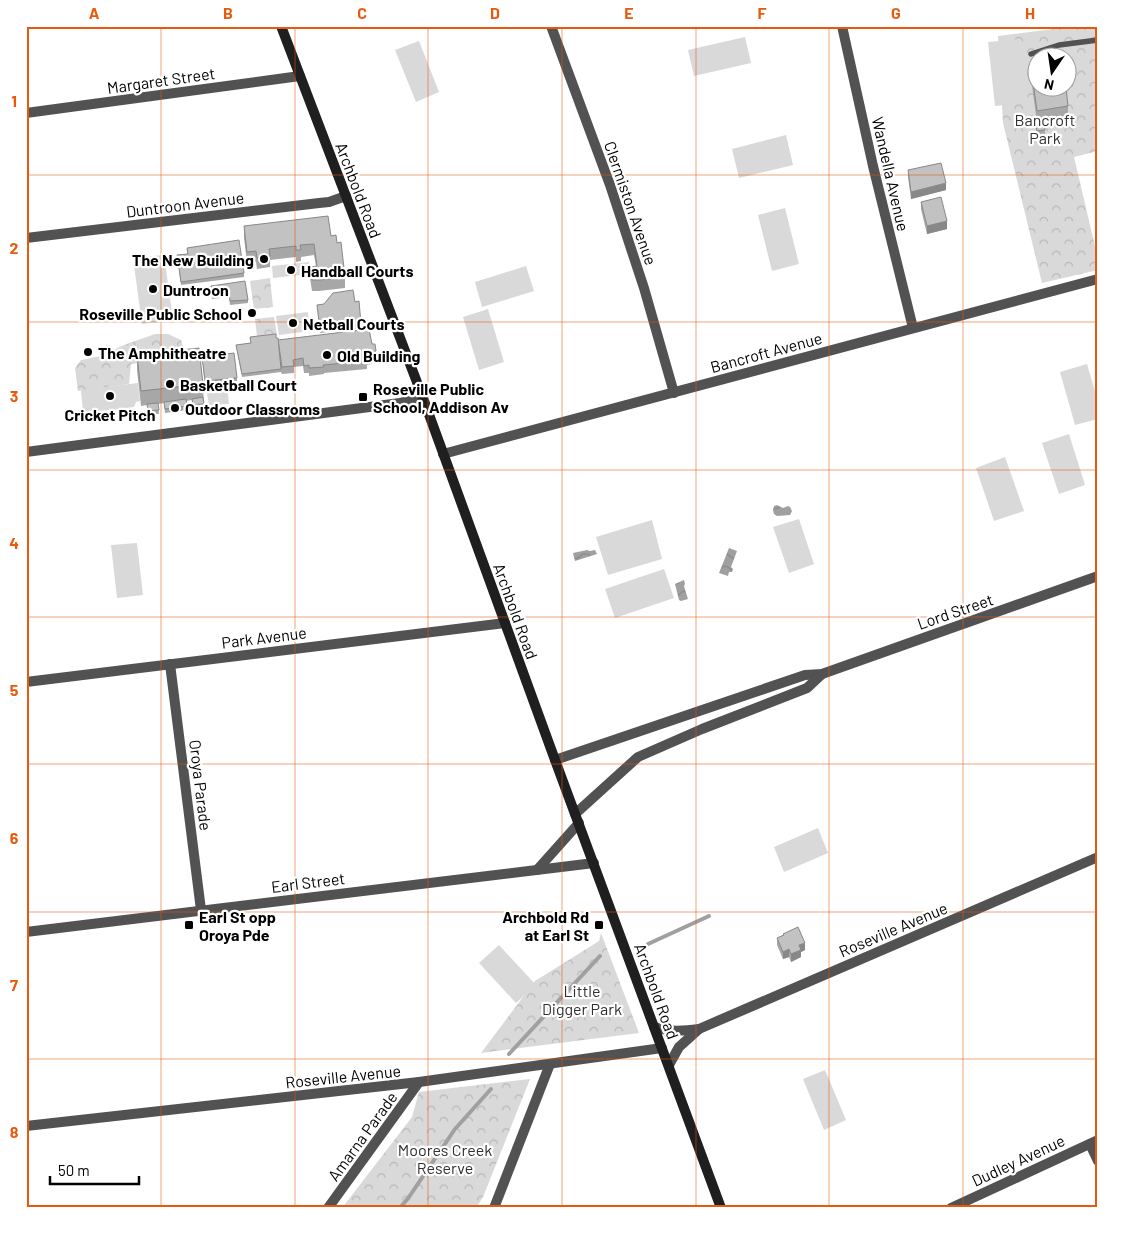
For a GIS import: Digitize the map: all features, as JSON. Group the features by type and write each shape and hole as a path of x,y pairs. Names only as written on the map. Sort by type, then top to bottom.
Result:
{"main road":[{"name":"Archbold Road","path":"280,26 423,398 721,1208"}],"street":[{"name":"Clermiston Avenue","path":"550,26 613,195 644,288 674,393"},
{"name":"Wandella Avenue","path":"842,26 873,166 913,328"},
{"name":"Margaret Street","path":"26,113 300,76"},
{"name":"Duntroon Avenue","path":"26,238 329,202 346,196"},
{"name":"Bancroft Avenue","path":"443,454 1098,278"},
{"path":"26,452 423,398"},
{"name":"Lord Street","path":"555,760 805,675 822,674 1098,576"},
{"name":"Park Avenue","path":"26,682 505,623"},
{"name":"Oroya Parade","path":"170,664 201,910"},
{"name":"Lord Street","path":"537,870 577,819 638,757 807,688 822,674"},
{"name":"Roseville Avenue","path":"654,1027 673,1032 699,1029 1098,857"},
{"name":"Earl Street","path":"26,932 594,863"},
{"name":"Roseville Avenue","path":"669,1065 679,1047 699,1029"},
{"name":"Roseville Avenue","path":"26,1126 419,1082 662,1048"},
{"path":"494,1208 550,1064"},
{"name":"Amarna Parade","path":"328,1208 419,1082"},
{"path":"1094,1142 1098,1161"},
{"name":"Dudley Avenue","path":"951,1208 1094,1142"}],"lane":[{"path":"1050,48 1098,40"}],"green space":[{"name":"Bancroft Park","path":"1077,26 1098,26 1098,151 1074,157 1098,259 1098,270 1042,283 1003,123 998,36"},
{"path":"745,37 751,63 694,76 688,50"},
{"path":"1021,39 1028,103 995,106 988,42"},
{"path":"419,41 439,92 416,102 395,50"},
{"path":"786,135 793,165 739,178 732,149"},
{"path":"785,208 799,264 772,271 758,215"},
{"name":"Duntroon","path":"164,255 173,320 142,324 133,258"},
{"name":"Handball Courts","path":"309,262 310,274 273,278 272,266"},
{"path":"526,266 534,291 482,307 475,282"},
{"path":"270,278 273,307 254,309 250,281"},
{"path":"488,309 504,362 479,370 463,317"},
{"name":"Netball Courts","path":"308,312 310,331 279,335 276,316"},
{"path":"274,317 277,335 257,337 255,319"},
{"path":"155,334 168,334 181,340 186,356 131,364 129,384 78,391 75,368 81,360 101,356 124,345"},
{"path":"1087,364 1098,401 1098,419 1075,425 1060,372"},
{"name":"Cricket Pitch","path":"138,383 140,401 136,402 134,407 83,413 81,390"},
{"path":"227,386 229,404 209,405 206,388"},
{"path":"1069,434 1085,485 1059,494 1042,443"},
{"path":"1005,457 1024,511 994,521 976,468"},
{"path":"799,519 814,564 789,573 773,527"},
{"path":"652,520 662,559 608,575 596,537"},
{"path":"137,543 143,595 117,598 111,545"},
{"path":"664,569 674,598 615,618 605,589"},
{"path":"818,828 828,853 784,872 774,847"},
{"name":"Little Digger Park","path":"601,933 639,1033 481,1053 535,981 599,941"},
{"path":"499,945 536,985 516,1003 479,963"},
{"path":"825,1070 846,1120 824,1130 803,1079"},
{"name":"Moores Creek Reserve","path":"530,1079 483,1197 476,1208 342,1208 412,1117 419,1092"}],"water":[{"path":"777,505 783,508 790,507 792,511 790,515 777,516 774,514 774,506"},
{"path":"729,548 737,551 731,567 733,569 732,572 729,572 728,576 719,573"},
{"path":"595,550 597,554 575,561 573,553"},
{"path":"684,580 688,599 681,601 679,600 675,584"}],"building":[{"path":"1035,98 1067,98 1068,106 1037,111"},
{"path":"1045,124 1045,130 1037,131 1036,126"},
{"path":"941,163 946,183 911,192 908,170"},
{"path":"941,197 947,221 927,226 921,202"},
{"name":"The New Building","path":"328,216 331,236 336,235 337,243 341,242 345,277 312,280 310,267 317,266 314,244 300,245 301,250 296,250 296,246 269,249 270,256 257,258 256,251 247,252 244,226"},
{"path":"239,240 244,273 181,282 177,255 188,254 187,248"},
{"path":"245,281 248,300 230,301 229,293 212,296 211,286"},
{"path":"353,290 355,302 359,301 361,324 320,329 317,305 324,304 333,293"},
{"name":"Old Building","path":"369,329 372,344 375,344 376,351 371,352 372,357 367,358 367,361 309,368 309,365 304,366 303,358 293,360 294,366 282,367 278,340"},
{"path":"276,334 281,369 242,374 236,345 251,343 250,337"},
{"path":"199,348 203,384 141,391 137,355"},
{"path":"234,353 237,378 205,381 202,357"},
{"path":"203,397 204,404 193,405 192,399"},
{"path":"186,399 187,406 165,409 164,402"},
{"path":"158,403 159,410 148,411 147,404"},
{"path":"798,927 805,943 799,945 801,950 791,954 789,949 783,952 777,938"}],"waterway":[{"path":"648,944 709,916"},
{"path":"509,1054 600,956"},
{"path":"400,1208 455,1129 491,1089"}],"place":[{"name":"The New Building","path":"264,259"},
{"name":"Handball Courts","path":"291,270"},
{"name":"Duntroon","path":"153,289"},
{"name":"Roseville Public School","path":"252,313"},
{"name":"Netball Courts","path":"293,323"},
{"name":"The Amphitheatre","path":"88,352"},
{"name":"Old Building","path":"327,355"},
{"name":"Basketball Court","path":"170,384"},
{"name":"Cricket Pitch","path":"110,396"},
{"name":"Roseville Public School, Addison Av","path":"363,397"},
{"name":"Outdoor Classroms","path":"175,408"},
{"name":"Earl St opp Oroya Pde","path":"189,925"},
{"name":"Archbold Rd at Earl St","path":"599,925"}]}
